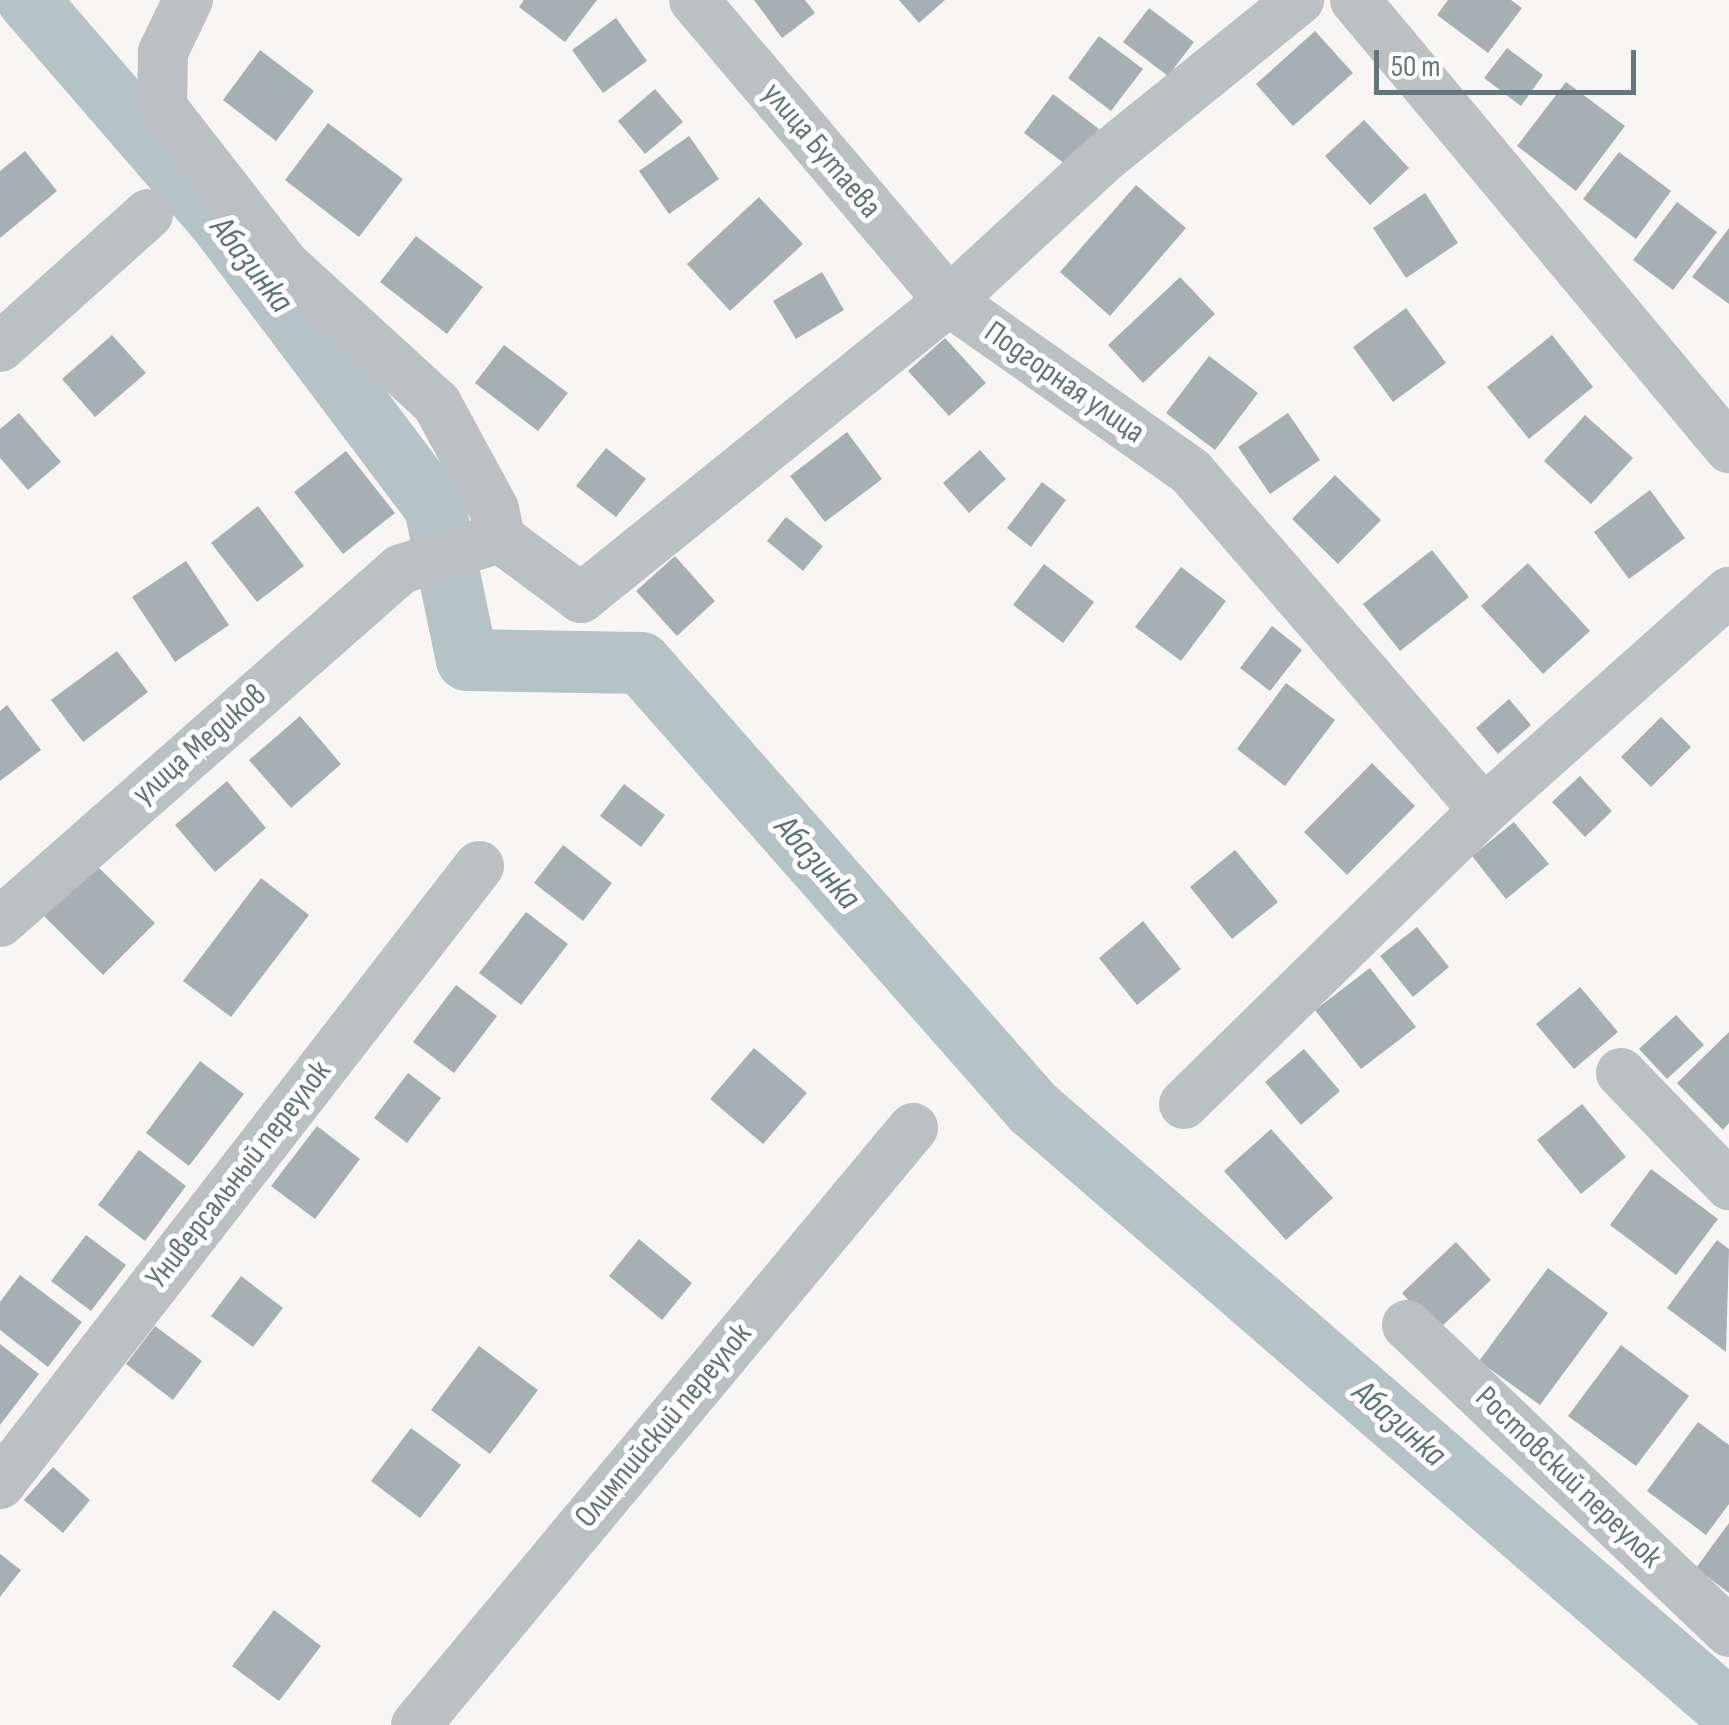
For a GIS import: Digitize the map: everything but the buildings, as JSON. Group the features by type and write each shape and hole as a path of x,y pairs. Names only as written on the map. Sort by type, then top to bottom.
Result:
{"street":[{"name":"улица Бутаева","path":"694,0 949,301"},
{"name":"Подгорная улица","path":"1299,0 1105,157 949,301 1190,472 1484,810"},
{"path":"1355,0 1729,448"},
{"path":"171,5 163,52 162,106 284,266 437,404 494,509 500,538 581,598 949,301"},
{"path":"0,347 148,214"},
{"name":"улица Медиков","path":"0,922 400,568 500,538"},
{"path":"1184,1104 1484,810 1729,592"},
{"name":"Универсальный переулок","path":"0,1484 478,866"},
{"path":"1621,1073 1729,1184"},
{"name":"Олимпийский переулок","path":"416,1725 913,1128"},
{"name":"Ростовский переулок","path":"1407,1324 1729,1632"}],"waterway":[{"name":"Абазинка","path":"28,0 221,223 435,507 467,660 641,663 1033,1108 1729,1710"}]}
